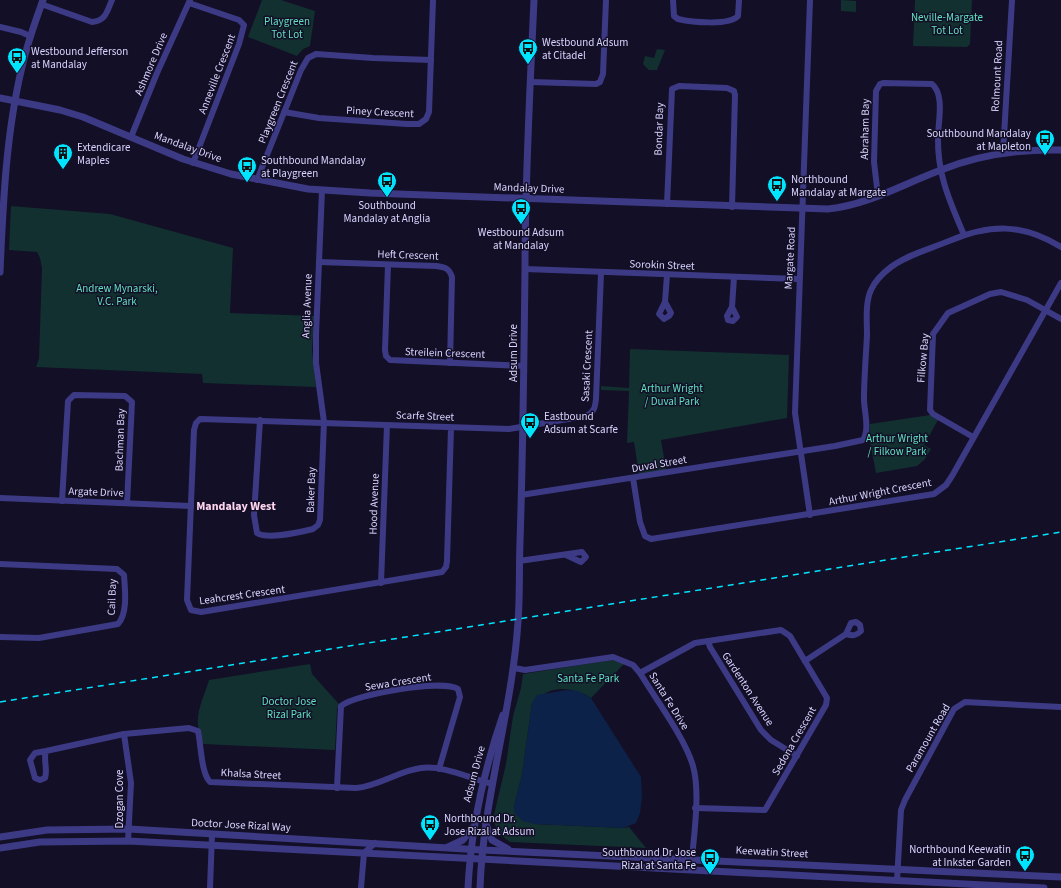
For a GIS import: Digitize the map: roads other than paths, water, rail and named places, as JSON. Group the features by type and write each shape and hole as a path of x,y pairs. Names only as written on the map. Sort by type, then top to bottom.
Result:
{"street":[{"path":"0,272 1,231 10,138 21,68 42,2 92,22 99,22 105,18 112,0"},
{"name":"Piney Crescent","path":"284,112 319,118 419,124 426,119 429,112 433,0"},
{"name":"Adsum Drive","path":"468,888 474,822 482,782 506,706 514,668 518,619 524,426 526,199 534,0"},
{"path":"531,82 596,84 600,82 603,74 606,0"},
{"path":"673,0 674,16 678,20 723,22 731,22 738,16 739,0"},
{"name":"Margate Road","path":"810,0 795,414 810,515"},
{"name":"Rolmount Road","path":"1003,153 1012,0"},
{"name":"Ashmore Drive","path":"131,137 189,1"},
{"name":"Anneville Crescent","path":"189,1 239,20 244,25 239,44 193,162"},
{"path":"0,27 21,32 30,36"},
{"name":"Playgreen Crescent","path":"257,180 304,62 308,58 316,54 431,60"},
{"name":"Abraham Bay","path":"878,196 874,162 875,96 878,86 883,83 932,84 938,90 938,150 941,170"},
{"name":"Bondar Bay","path":"667,204 672,89 679,86 727,88 734,91 735,95 732,207"},
{"name":"Mandalay Drive","path":"0,98 76,115 193,162 257,180 322,190 732,207 802,209 836,208 852,206 941,170 978,158 1003,153 1061,150"},
{"path":"941,170 941,178 964,235"},
{"name":"Anglia Avenue","path":"322,190 316,362 324,422"},
{"path":"800,451 863,440 867,432 864,415 864,388 868,304 871,291 879,278 891,267 964,235 996,228 1026,230 1061,247"},
{"name":"Heft Crescent","path":"319,262 445,267 450,271 452,277 450,363"},
{"name":"Streilein Crescent","path":"388,265 385,344 386,356 390,360 524,366"},
{"name":"Sorokin Street","path":"525,269 601,273 799,279"},
{"name":"Sasaki Crescent","path":"524,426 586,416 592,413 596,407 601,273"},
{"path":"665,302 667,275"},
{"path":"732,307 734,277"},
{"name":"Arthur Wright Crescent","path":"633,478 640,522 645,536 651,539 810,515 934,494 946,485 1061,283"},
{"name":"Filkow Bay","path":"973,437 933,414 930,410 933,334 948,313 990,294 1001,292 1011,294 1061,319"},
{"name":"Bachman Bay","path":"62,501 68,401 74,395 125,396 132,402 128,503"},
{"name":"Leahcrest Crescent","path":"324,422 206,418 200,419 196,423 194,430 188,600 191,610 196,612 442,572 446,567 451,428"},
{"name":"Baker Bay","path":"260,420 254,522 257,533 262,536 305,531 318,526 320,520 324,422"},
{"name":"Scarfe Street","path":"324,422 451,428 509,429 524,426"},
{"name":"Hood Avenue","path":"381,583 387,425"},
{"name":"Duval Street","path":"521,495 800,451"},
{"name":"Argate Drive","path":"0,498 191,506"},
{"path":"519,561 566,555"},
{"name":"Cail Bay","path":"0,564 117,570 124,575 124,614 118,624 39,638 0,637"},
{"name":"Sedona Crescent","path":"640,673 684,647 708,641 781,630 790,636 827,698 826,705 765,810 695,808"},
{"path":"805,661 846,634"},
{"name":"Gardenton Avenue","path":"708,641 710,647 761,730 771,740 797,756"},
{"name":"Santa Fe Drive","path":"514,668 525,670 613,657 633,665 640,673 682,741 693,766 695,808 691,870"},
{"name":"Sewa Crescent","path":"337,788 341,706 352,700 385,692 440,685 458,689 460,697 439,769"},
{"name":"Paramount Road","path":"897,881 901,810 954,709 965,702 1061,707"},
{"name":"Adsum Drive","path":"480,888 481,858 485,822 505,726 506,706"},
{"name":"Khalsa Street","path":"46,751 44,756 46,774 45,778 40,780 35,778 30,760 35,754 46,751 124,734 193,728 198,731 204,771 206,778 210,782 337,788 368,787 415,769 439,769 493,784"},
{"name":"Dzogan Cove","path":"124,734 131,783 128,841"},
{"path":"447,848 464,840 474,822"},
{"path":"485,822 492,840 513,851"},
{"name":"Doctor Jose Rizal Way","path":"1,837 47,830 129,829 482,850"},
{"path":"210,888 212,835"},
{"name":"Doctor Jose Rizal Way","path":"0,848 40,842 128,841 481,858"},
{"path":"361,888 364,853 375,843"},
{"name":"Keewatin Street","path":"482,850 692,859 1009,876 1061,877"},
{"name":"Keewatin Street","path":"481,858 998,887 1044,888"},
{"path":"998,887 999,875"},
{"path":"1008,887 1009,876"}],"water":[{"path":"567,690 578,691 591,698 641,777 642,797 640,813 636,823 623,828 535,824 522,821 514,812 514,806 522,775 532,703 537,695"}],"railway":[{"path":"0,702 1061,532"}],"place":[{"name":"Westbound Adsum at Citadel","path":"528,65"},
{"name":"Westbound Jefferson at Mandalay","path":"17,74"},
{"name":"Southbound Mandalay at Mapleton","path":"1045,156"},
{"name":"Extendicare Maples","path":"63,170"},
{"name":"Southbound Mandalay at Playgreen","path":"247,183"},
{"name":"Southbound Mandalay at Anglia","path":"387,198"},
{"name":"Northbound Mandalay at Margate","path":"777,202"},
{"name":"Westbound Adsum at Mandalay","path":"521,225"},
{"name":"Eastbound Adsum at Scarfe","path":"530,439"},
{"name":"Northbound Dr. Jose Rizal at Adsum","path":"430,841"},
{"name":"Northbound Keewatin at Inkster Garden","path":"1025,872"},
{"name":"Southbound Dr Jose Rizal at Santa Fe","path":"710,875"}],"district":[{"name":"Mandalay West","path":"236,506"}],"park label":[{"name":"Neville-Margate Tot Lot","path":"947,23"},
{"name":"Playgreen Tot Lot","path":"287,27"},
{"name":"Andrew Mynarski, V.C. Park","path":"117,294"},
{"name":"Arthur Wright / Duval Park","path":"672,394"},
{"name":"Arthur Wright / Filkow Park","path":"897,444"},
{"name":"Santa Fe Park","path":"588,678"},
{"name":"Doctor Jose Rizal Park","path":"289,707"}]}
